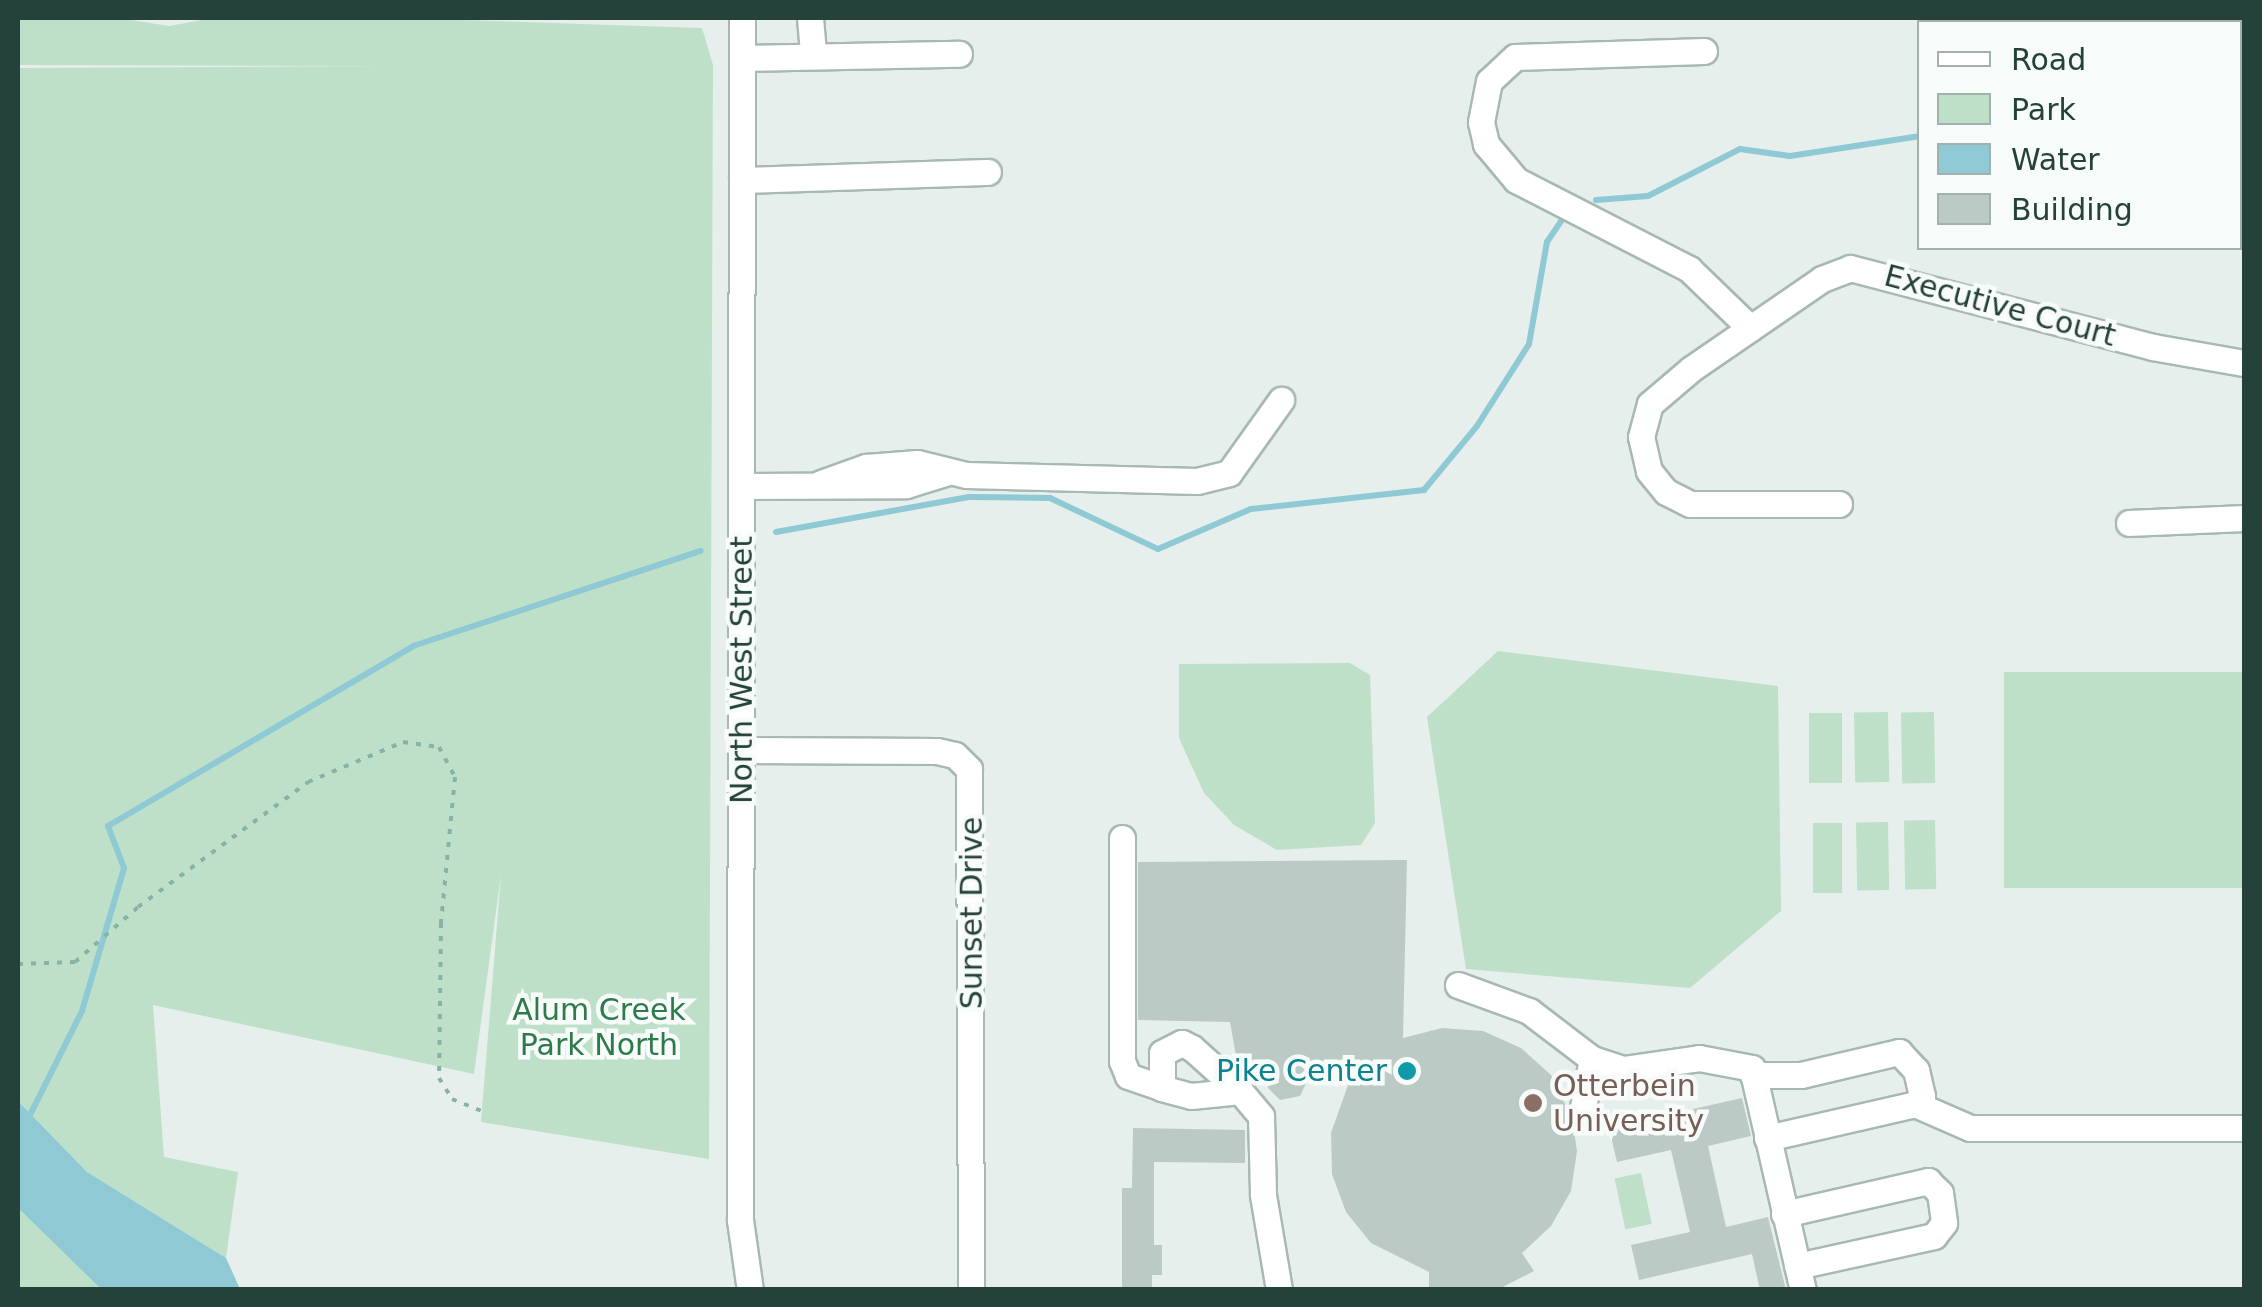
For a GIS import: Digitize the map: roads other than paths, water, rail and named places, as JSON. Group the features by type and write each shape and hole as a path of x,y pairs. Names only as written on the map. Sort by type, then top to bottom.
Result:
{"street":[{"name":"North West Street","path":"742,18 740,1220 750,1290"},
{"path":"810,18 813,56"},
{"path":"1704,52 1516,58 1489,81 1481,122 1486,144 1516,180 1689,268 1750,328"},
{"path":"742,54 959,54"},
{"path":"742,180 988,172"},
{"name":"Executive Court","path":"1840,504 1690,504 1666,492 1649,471 1641,438 1650,404 1822,279 1850,268 2153,348 2244,363"},
{"path":"742,486 906,485 948,472 1099,482 1219,477 1236,465 1281,400"},
{"path":"2129,523 2244,518"},
{"name":"Sunset Drive","path":"742,750 936,751 956,756 968,769 972,1290"},
{"path":"1122,838 1122,1061 1128,1076 1190,1096 1240,1091"},
{"path":"1458,985 1529,1011 1592,1060 1656,1069 1699,1058 1732,1060 1753,1075 1802,1075 1900,1052 1916,1070 1922,1096 1915,1104 1768,1138"},
{"path":"1162,1088 1162,1053 1182,1043 1240,1091 1261,1116 1263,1195 1279,1290"},
{"path":"1582,1107 1592,1060"},
{"path":"1753,1075 1784,1214 1800,1278 1934,1236 1944,1223 1940,1193 1928,1181 1784,1214"},
{"path":"1915,1104 1970,1128 2244,1128"}],"water":[{"path":"18,1101 87,1172 226,1258 240,1289 101,1289 18,1208"}],"waterway":[{"path":"1596,200 1648,196 1740,149 1790,156 1917,136"},
{"path":"776,532 969,497 1050,498 1158,549 1251,509 1424,490 1477,426 1529,344 1547,242 1562,220"},
{"path":"27,1121 82,1011 124,868 108,826 413,646 701,551"}],"place":[{"name":"Pike Center","path":"1407,1071"},
{"name":"Otterbein University","path":"1533,1103"}],"park label":[{"name":"Alum Creek Park North","path":"599,1027"}]}
